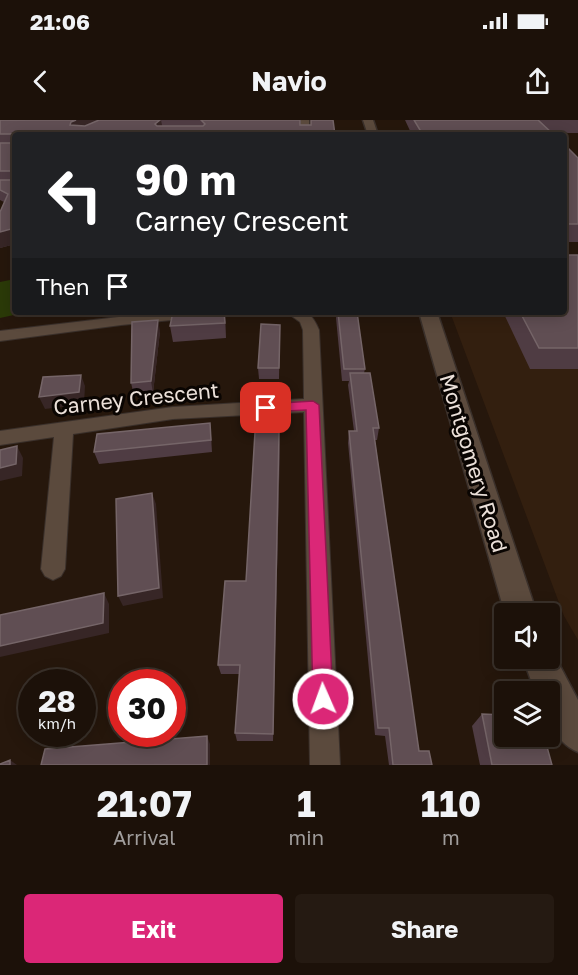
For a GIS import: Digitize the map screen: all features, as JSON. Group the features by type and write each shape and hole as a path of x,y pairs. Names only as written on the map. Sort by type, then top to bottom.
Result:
{"street":[{"path":"0,336 178,315"},
{"path":"299,315 307,319 311,330 325,765"},
{"name":"Montgomery Road","path":"429,315 518,603"},
{"name":"Carney Crescent","path":"0,438 173,413 313,405"},
{"path":"52,569 64,427"},
{"path":"543,669 550,686 578,734"}],"shaded area":[{"path":"567,255 578,255 578,640 564,616 451,315 567,315"}],"green space":[{"path":"12,280 12,315 14,315 0,318 0,282"}],"building":[{"path":"0,120 76,120 70,125 85,126 99,120 160,120 155,124 157,126 203,126 205,124 201,120 300,120 300,125 311,125 311,120 333,120 335,132 12,132 12,134 0,134"},
{"path":"414,120 538,120 551,132 421,132"},
{"path":"0,143 12,143 12,171 0,171"},
{"path":"567,147 578,158 578,224 567,224"},
{"path":"0,180 12,180 12,229 0,232 0,212 8,194 0,190"},
{"path":"567,255 578,255 578,348 539,348 522,315 567,315"},
{"path":"172,315 224,315 225,323 170,326"},
{"path":"338,315 357,315 365,369 344,369"},
{"path":"158,320 151,381 131,383 132,322"},
{"path":"261,324 280,325 279,368 258,368"},
{"path":"350,373 370,373 379,428 373,428 419,751 429,751 432,765 393,765 389,728 378,728 349,431 357,431"},
{"path":"81,375 79,392 39,397 43,377"},
{"path":"210,423 211,440 94,452 97,434"},
{"path":"255,432 279,432 273,734 235,733 240,665 218,665 225,581 246,581"},
{"path":"17,446 16,464 0,468 0,450"},
{"path":"152,493 159,588 118,596 116,499"},
{"path":"104,593 103,623 0,646 0,615"},
{"path":"482,714 494,715 494,747 547,747 552,765 492,765"},
{"path":"207,736 207,765 41,765 45,749 96,747 96,745 108,744 108,747 186,747 186,738"},
{"path":"10,760 10,765 0,765 0,764"}],"route":[{"path":"266,408 313,405 323,699"}]}
